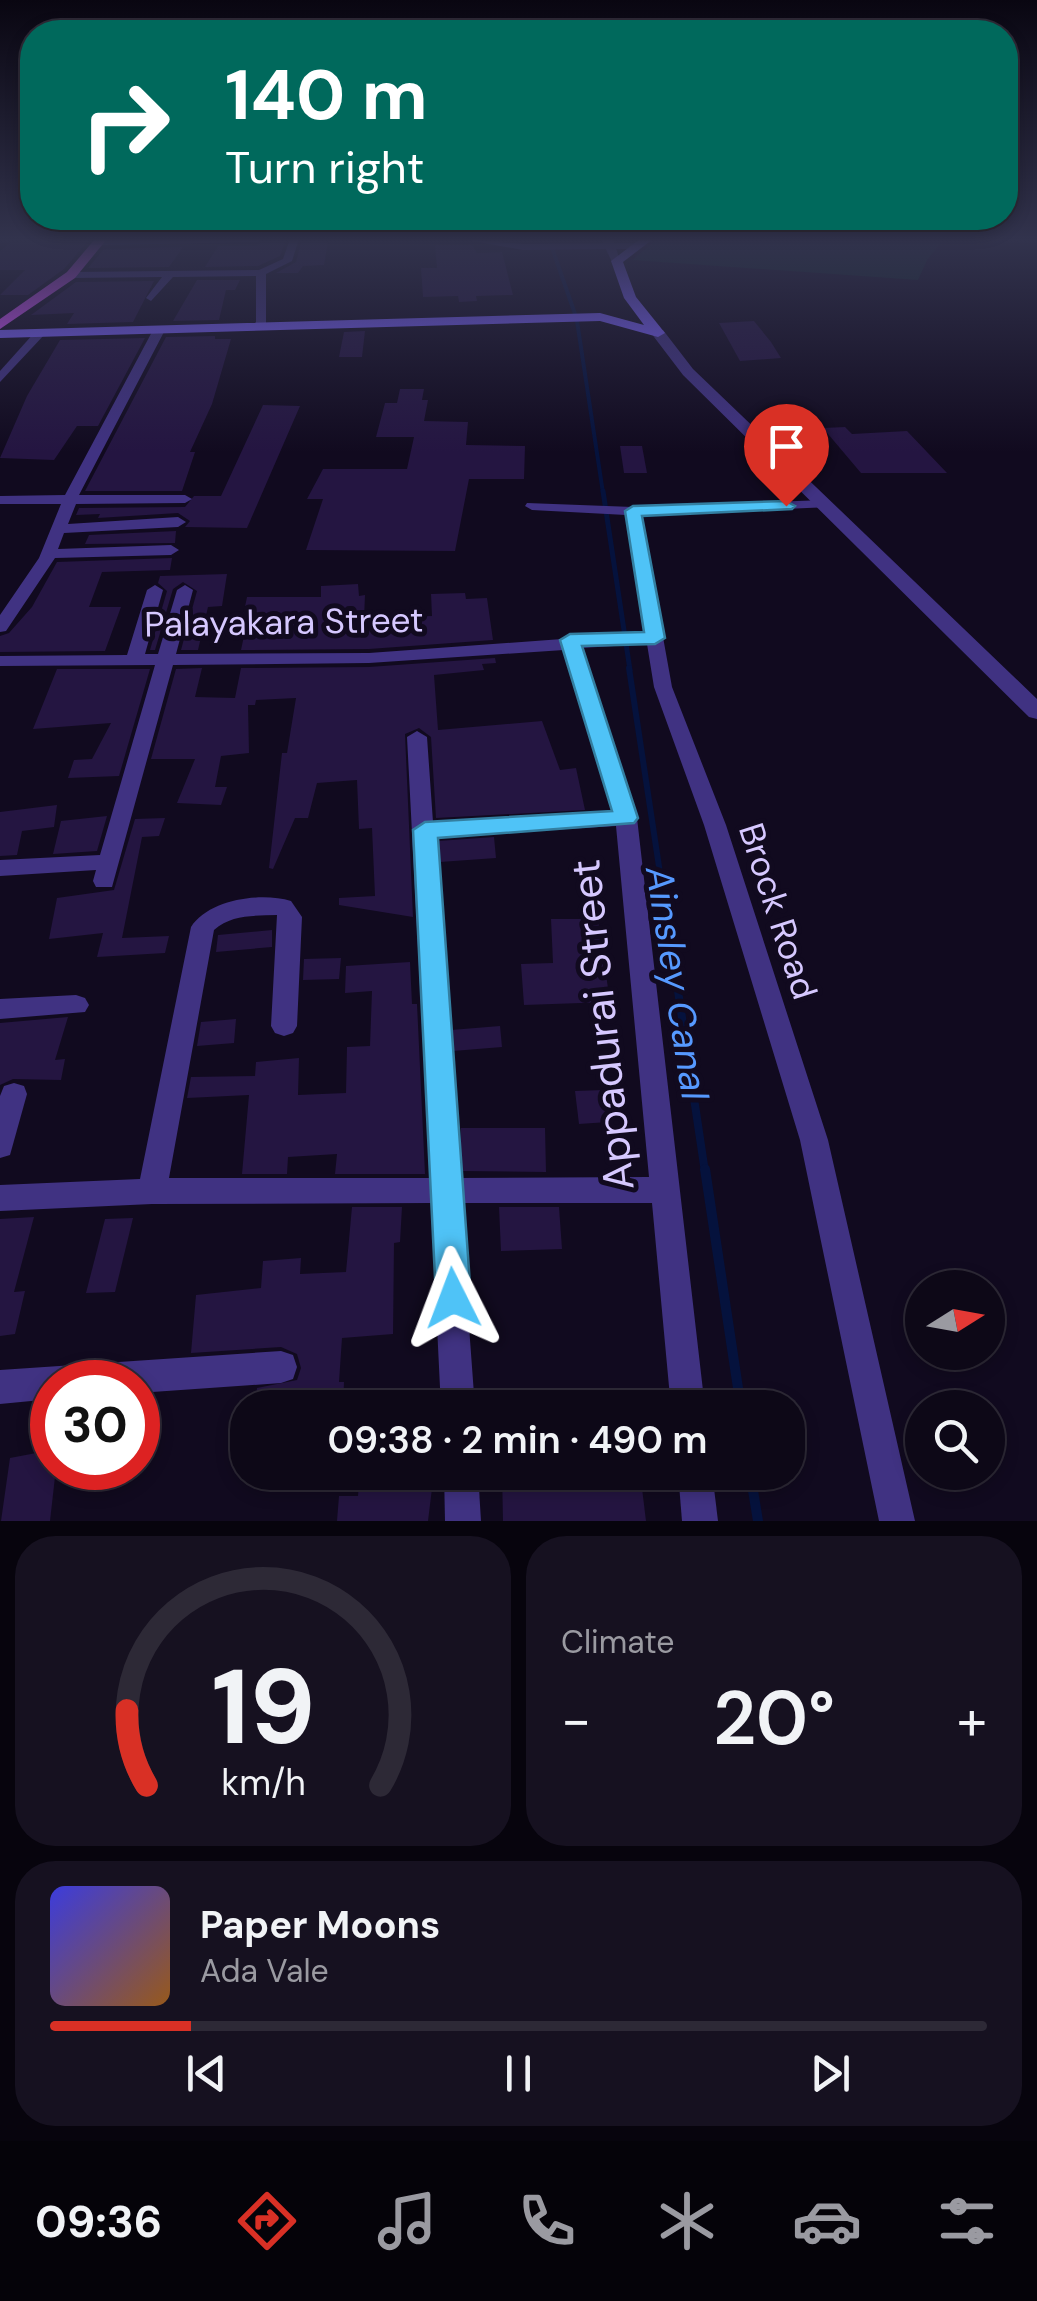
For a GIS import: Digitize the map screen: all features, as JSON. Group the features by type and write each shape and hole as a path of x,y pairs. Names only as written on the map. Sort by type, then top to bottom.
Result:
{"main road":[{"path":"0,326 22,310"},
{"path":"600,317 611,310"},
{"path":"640,310 658,333"},
{"path":"0,334 600,317 658,333"}],"street":[{"path":"260,310 260,327"},
{"path":"0,626 48,554 71,497 158,330"},
{"path":"658,333 688,372 1037,712"},
{"path":"0,378 39,334"},
{"path":"0,500 185,500"},
{"path":"532,506 616,510 825,504"},
{"name":"Brock Road","path":"616,510 655,638 663,687 714,825 814,1140 896,1521"},
{"path":"58,529 178,522"},
{"path":"48,554 171,550"},
{"path":"136,658 155,590"},
{"path":"0,868 107,872 185,590"},
{"name":"Palayakara Street","path":"0,661 369,658 570,640 655,638"},
{"name":"Appadurai Street","path":"570,640 626,818 686,1390"},
{"path":"417,736 448,1188 457,1390"},
{"path":"425,830 626,818"},
{"path":"152,1191 203,927 211,916 220,911 284,907 290,917 284,1026"},
{"path":"0,1009 76,1006"},
{"path":"0,1146 14,1094"},
{"path":"0,1198 152,1191 277,1194 448,1188 665,1190"},
{"path":"160,1376 282,1368"},
{"path":"0,1387 30,1385"},
{"path":"462,1490 464,1521"},
{"path":"697,1490 700,1521"}],"building":[{"path":"38,310 139,310 133,322 67,324 74,313 31,315"},
{"path":"179,310 221,310 219,320 173,321"},
{"path":"754,321 781,358 740,361 719,323"},
{"path":"365,331 362,357 339,357 344,332"},
{"path":"166,337 231,339 212,404 190,452 195,452 182,491 85,491"},
{"path":"145,338 98,426 77,426 54,460 0,458 27,396 60,340"},
{"path":"400,389 424,389 422,400 428,400 424,421 468,422 466,445 525,446 524,479 469,479 455,551 306,550 323,499 307,499 323,469 407,469 414,437 376,437 385,403 397,403"},
{"path":"263,405 300,406 247,528 185,527 190,521 178,513 98,518 100,514 76,515 79,508 185,507 194,496 221,496"},
{"path":"845,427 852,434 907,431 947,473 861,473 823,428"},
{"path":"620,446 642,446 647,473 624,473"},
{"path":"176,531 175,543 85,544 89,535"},
{"path":"172,558 170,570 102,572 89,607 121,607 105,651 0,652 0,636 9,633 32,607 57,562"},
{"path":"227,574 222,606 208,607 198,650 181,650 197,591 183,582 173,589 155,650 150,650 167,591 158,583 160,576"},
{"path":"358,584 359,596 365,595 364,619 432,616 431,594 465,593 466,599 487,598 493,640 369,649 241,650 245,631 240,631 247,597 321,597 321,586"},
{"path":"495,658 496,663 482,664 484,670 434,675 438,730 542,721 560,770 576,768 585,810 436,818 431,737 419,728 405,734 413,917 339,905 339,898 375,896 372,828 359,829 357,780 317,783 308,818 295,818 273,869 269,868 282,753 287,753 296,698 256,700 255,705 248,705 249,753 221,756 215,787 227,787 221,805 177,803 195,759 151,759 176,669 202,668 195,697 235,698 241,668 369,667"},
{"path":"57,669 150,669 119,776 68,778 74,760 92,759 111,723 33,729"},
{"path":"57,805 54,827 22,831 17,855 0,856 0,812"},
{"path":"107,816 97,851 53,854 61,821"},
{"path":"165,818 159,836 142,837 122,938 169,936 165,953 97,957 103,933 49,939 57,898 114,890 135,819"},
{"path":"494,837 496,858 440,862 438,841"},
{"path":"551,919 598,919 610,1002 524,1005 521,964 553,963"},
{"path":"272,930 272,947 216,952 218,935"},
{"path":"341,958 339,979 303,980 304,959"},
{"path":"410,962 412,1004 417,1004 425,1174 335,1174 337,1154 288,1157 287,1174 242,1174 249,1095 187,1098 191,1077 255,1076 256,1062 299,1058 298,1095 346,1093 347,1047 370,1046 372,991 345,993 346,966"},
{"path":"68,1017 55,1060 65,1059 61,1080 13,1079 0,1085 0,1023"},
{"path":"236,1019 234,1043 197,1046 201,1022"},
{"path":"500,1026 502,1047 453,1051 451,1030"},
{"path":"604,1090 608,1122 579,1124 575,1091"},
{"path":"461,1128 545,1128 546,1172 461,1171"},
{"path":"352,1207 402,1207 400,1242 394,1243 393,1334 342,1338 339,1382 344,1382 344,1390 257,1390 297,1380 301,1368 297,1354 281,1347 191,1353 196,1295 261,1288 263,1261 301,1258 300,1274 346,1272"},
{"path":"499,1207 559,1207 562,1249 501,1251"},
{"path":"34,1217 14,1292 25,1291 15,1334 0,1336 0,1219"},
{"path":"133,1218 115,1292 86,1293 105,1219"},
{"path":"30,1454 30,1490 54,1490 50,1521 1,1521 10,1458"},
{"path":"358,1490 432,1490 428,1521 337,1521 339,1496 358,1496"},
{"path":"502,1490 642,1490 646,1521 503,1521"}],"waterway":[{"name":"Ainsley Canal","path":"574,310 575,314"},
{"name":"Ainsley Canal","path":"577,321 603,493"},
{"name":"Ainsley Canal","path":"603,491 630,670"},
{"name":"Ainsley Canal","path":"629,668 663,893"},
{"name":"Ainsley Canal","path":"663,890 705,1172"},
{"name":"Ainsley Canal","path":"705,1169 738,1390"},
{"name":"Ainsley Canal","path":"753,1490 758,1521"}],"route":[{"path":"453,1298 425,830 626,818 570,640 655,638 633,511 786,506"}]}
